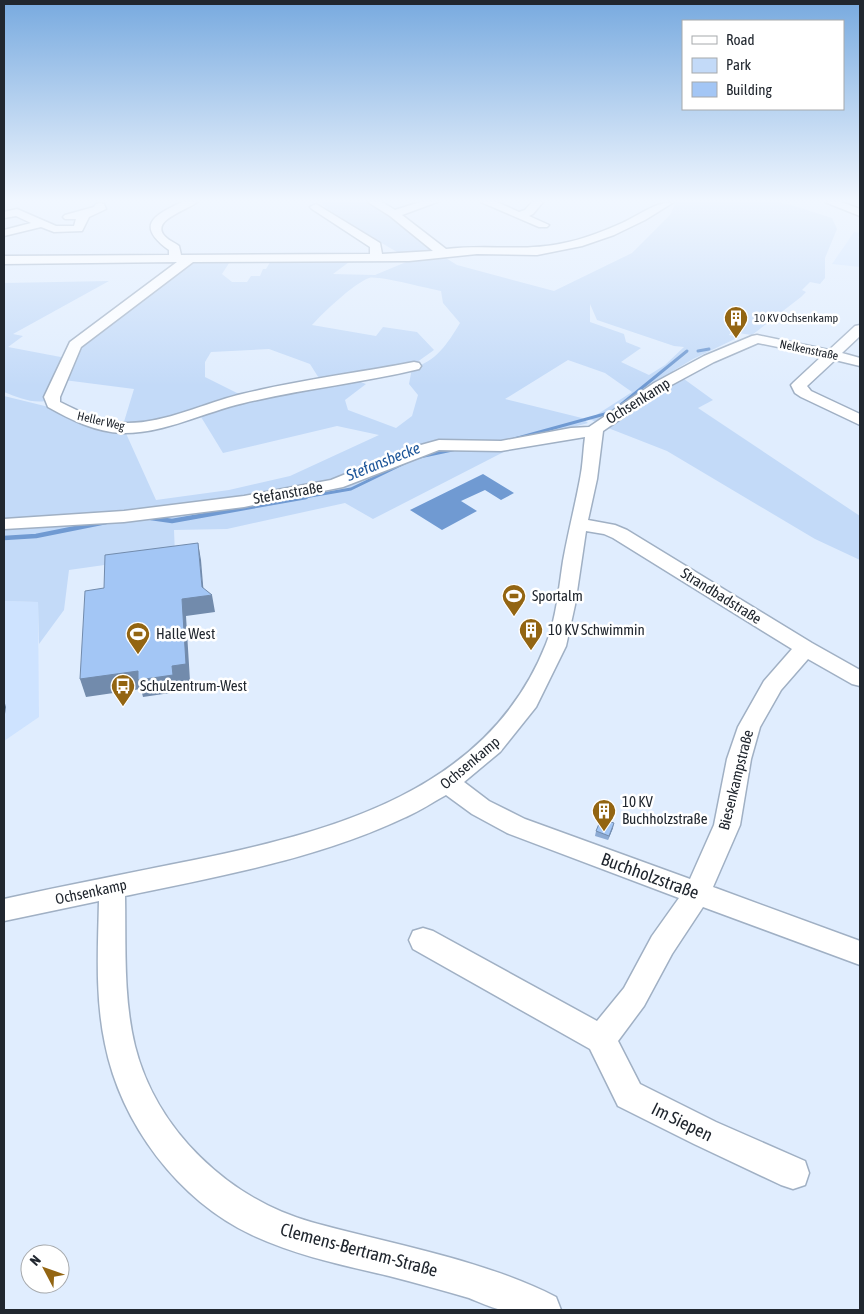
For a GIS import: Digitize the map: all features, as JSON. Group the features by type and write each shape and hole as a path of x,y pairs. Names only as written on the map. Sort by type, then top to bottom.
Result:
{"street":[{"name":"Heller Weg","path":"184,263 75,344 52,398 52,404 70,413 123,428 146,426 219,404 284,389 351,380 414,366"},
{"path":"860,329 800,385 800,390 860,420"},
{"name":"Nelkenstraße","path":"757,339 833,354 860,362"},
{"name":"Ochsenkamp","path":"4,910 272,854 335,837 385,817 449,783 476,761 507,730 542,678 557,644 598,428 659,386 708,359 757,339"},
{"name":"Stefanstraße","path":"4,524 153,513 259,499 346,481 420,450 441,444 459,443 495,446 540,441 598,428"},
{"name":"Strandbadstraße","path":"579,524 609,529 620,534 860,680"},
{"name":"Biesenkampstraße","path":"697,894 727,825 739,760 749,727 772,686 805,648"},
{"name":"Buchholzstraße","path":"449,783 475,805 496,818 860,953"},
{"name":"Clemens-Bertram-Straße","path":"112,887 112,988 120,1046 131,1081 143,1105 180,1158 202,1180 227,1202 261,1222 297,1236 438,1271 491,1288 543,1310"},
{"path":"423,940 600,1039 634,997 662,945 697,894"},
{"name":"Im Siepen","path":"600,1039 629,1095 704,1133 793,1173"}],"shaded area":[{"path":"860,263 860,267 832,264"},
{"path":"4,601 38,602 39,717 4,741"}],"green space":[{"path":"189,263 229,263 222,274 232,282 247,282 251,276 260,276 263,269 266,269 269,263 347,263 333,274 375,275 403,263 454,263 554,291 611,263 825,263 825,278 820,284 810,282 802,290 806,292 801,297 752,335 731,332 729,335 739,337 693,359 673,371 713,400 698,408 860,516 860,560 815,539 667,451 590,419 632,392 605,373 568,360 505,399 582,418 588,423 529,439 373,519 345,503 227,529 174,530 175,555 69,570 64,610 39,644 38,602 4,601 4,396 124,429 156,500 229,490 290,476 379,435 337,426 223,453 198,412 355,380 366,384 345,400 348,410 396,428 412,416 418,395 409,384 412,368 435,356 451,338 460,323 443,303 441,291 392,280 369,278 347,292 312,325 376,336 383,327 417,332 434,350 413,365 322,383 310,364 269,349 211,352 205,362 205,377 245,397 179,416 123,425 134,389 64,380 78,345","holes":["590,304 597,320 674,346 684,347 665,365 649,375 621,362 641,348 626,342 624,334 590,322"]},
{"path":"109,281 13,334 23,336 8,347 66,358 49,400 32,401 4,392 4,283"}],"water":[{"path":"483,474 514,493 501,500 485,490 461,501 477,511 442,530 410,510"}],"building":[{"name":"Halle West","path":"198,543 202,587 212,595 182,599 186,664 172,666 173,675 138,680 138,671 80,679 85,591 104,588 105,555"},
{"path":"601,819 614,823 609,836 596,831"}],"waterway":[{"name":"Stefansbecke","path":"698,351 709,349"},
{"name":"Stefansbecke","path":"514,439 612,412 687,351"},
{"name":"Stefansbecke","path":"299,498 351,489 415,458 457,449"},
{"name":"Stefansbecke","path":"151,518 172,521 306,497"},
{"name":"Stefansbecke","path":"4,538 36,536 106,522"}],"place":[{"name":"10 KV Ochsenkamp","path":"736,339"},
{"name":"Sportalm","path":"514,617"},
{"name":"10 KV Schwimmin","path":"531,651"},
{"name":"Halle West","path":"138,655"},
{"name":"Schulzentrum-West","path":"123,707"},
{"name":"10 KV Buchholzstraße","path":"604,832"}]}
